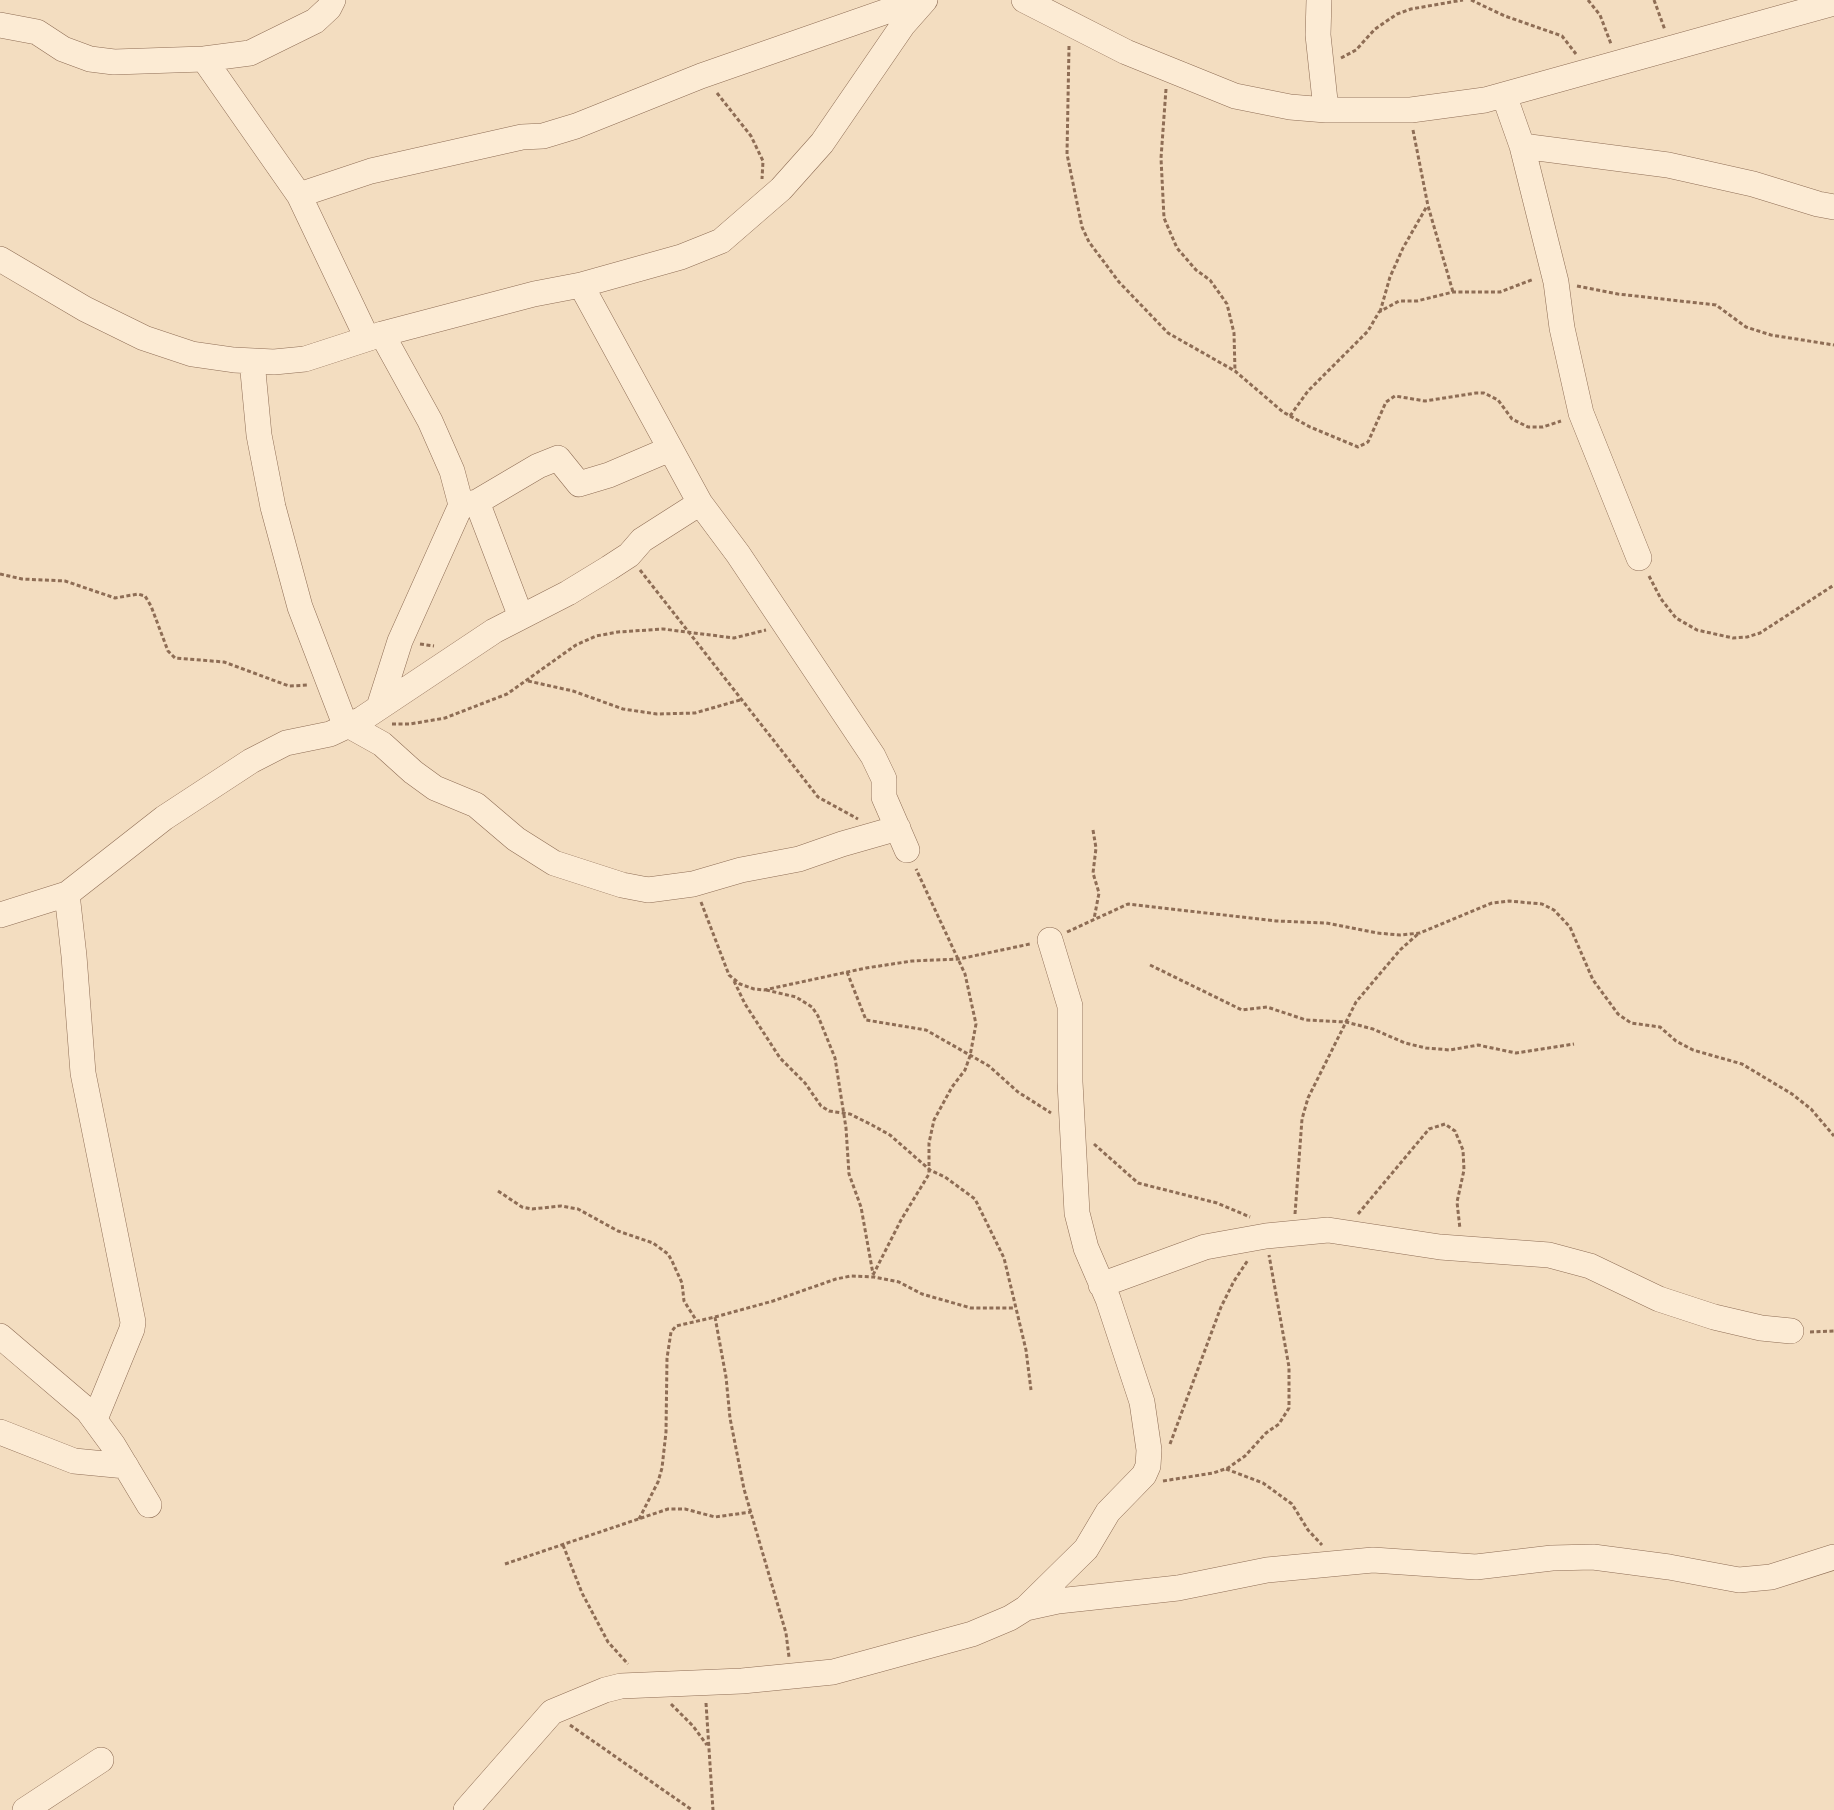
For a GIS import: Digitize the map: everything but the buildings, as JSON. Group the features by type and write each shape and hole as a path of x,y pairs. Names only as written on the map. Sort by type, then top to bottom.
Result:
{"street":[{"path":"0,25 37,32 63,49 90,59 114,62 204,59 250,53 315,21 329,8 333,0"},
{"path":"299,195 371,171 576,126 701,76 919,0"},
{"path":"0,259 85,309 144,338 192,354 252,361 305,359 333,352 374,336 534,294 581,285 706,248 721,241 781,189 822,143 903,26 925,0"},
{"path":"1024,0 1047,13 1070,12 1126,52 1169,71 1235,96 1290,107 1326,110 1411,110 1485,100 1834,3"},
{"path":"1319,0 1318,35 1320,67 1326,110"},
{"path":"204,59 299,195 374,336 430,421 521,617"},
{"path":"1504,95 1522,146 1556,282 1562,328 1581,413 1639,558"},
{"path":"1522,146 1668,165 1753,184 1834,207"},
{"path":"252,361 259,435 273,507 300,607 327,683 382,744 413,772 435,788 476,805 516,839 554,863 594,877 648,890 693,884 733,872 799,859 842,844 897,837 884,797 884,779 872,756 738,554 700,503 581,285"},
{"path":"359,720 469,504 538,466 558,458 579,484 609,475 670,449"},
{"path":"0,915 67,894 164,818 250,761 286,743 330,734 359,720 431,675 464,649 568,593 629,555 642,540 700,503"},
{"path":"67,894 83,1073 133,1322 132,1329 95,1419"},
{"path":"1026,1608 1086,1549 1108,1512 1133,1488 1144,1475 1148,1466 1148,1439 1135,1380 1102,1285 1086,1248 1077,1213 1070,1082 1070,1006 1050,940"},
{"path":"1102,1285 1204,1248 1272,1230 1333,1231 1462,1248 1549,1255 1590,1266 1659,1298 1714,1317 1761,1328 1792,1331"},
{"path":"0,1336 95,1419 150,1505"},
{"path":"0,1432 74,1461 126,1466"},
{"path":"466,1810 552,1712 605,1690 621,1686 790,1677 832,1672 929,1647 986,1629 1026,1608 1058,1601 1178,1588 1267,1570 1386,1560 1476,1567 1570,1557 1593,1557 1669,1567 1739,1580 1771,1577 1834,1557"},
{"path":"25,1810 101,1760"}],"path":[{"path":"1320,67 1356,50 1375,29 1397,14 1412,9 1463,0"},
{"path":"1471,0 1505,16 1562,36 1574,50 1584,73"},
{"path":"1588,0 1603,21 1618,63"},
{"path":"1654,0 1672,48"},
{"path":"1070,12 1067,154 1078,212 1085,235 1119,282 1162,328 1180,341 1235,371 1283,412 1318,431 1358,447 1368,442 1386,402 1395,396 1425,401 1476,392 1484,393 1498,400 1512,419 1520,424 1535,428 1581,413"},
{"path":"1169,71 1163,109 1161,158 1164,218 1177,248 1196,270 1210,280 1227,304 1234,333 1235,371"},
{"path":"701,76 714,89 728,109 740,120 755,144 763,160 761,182 765,203"},
{"path":"1411,110 1413,140 1428,206 1453,292"},
{"path":"1290,416 1313,385 1368,331 1379,312 1390,278 1403,248 1428,206"},
{"path":"1379,312 1400,300 1416,301 1453,292 1500,292 1532,279 1618,294 1716,305 1746,327 1780,337 1834,345"},
{"path":"629,555 818,796 897,837 959,959 971,996 976,1024 970,1056 965,1070 952,1087 934,1120 929,1143 930,1170 874,1276"},
{"path":"1639,558 1661,599 1676,618 1697,630 1734,638 1747,638 1760,633 1834,585"},
{"path":"0,574 22,579 65,581 116,598 138,594 145,596 151,606 168,651 175,658 224,662 289,686 327,683"},
{"path":"359,720 387,724 410,724 445,718 507,694 576,645 596,636 618,632 663,629 734,638 757,634 782,622"},
{"path":"528,680 573,691 623,709 657,714 695,713 741,700"},
{"path":"1093,830 1096,848 1093,873 1099,892 1094,919"},
{"path":"693,884 729,975 745,1004 780,1058 805,1083 821,1106 829,1111 843,1113 872,1125 890,1135 930,1170 967,1192 978,1203 1004,1258 1026,1350 1031,1390"},
{"path":"734,981 754,990 764,990 847,972 912,962 959,959 1050,940 1120,906 1131,904 1276,921 1326,923 1377,933 1400,935 1420,933 1492,903 1509,900 1542,904 1554,910 1570,927 1593,980 1618,1014 1631,1023 1660,1027 1676,1040 1693,1050 1742,1064 1792,1094 1811,1109 1834,1136"},
{"path":"1169,1447 1221,1307 1234,1280 1272,1230 1297,1204 1305,1104 1360,997 1400,950 1420,933"},
{"path":"1150,965 1242,1010 1267,1007 1306,1020 1346,1022 1373,1029 1412,1046 1439,1050 1478,1045 1516,1053 1574,1044"},
{"path":"847,972 866,1020 926,1030 989,1066 1018,1092 1105,1152 1135,1182 1217,1203 1272,1230"},
{"path":"764,990 796,997 808,1003 815,1011 835,1058 850,1174 861,1208 874,1276"},
{"path":"1333,1231 1357,1216 1429,1129 1445,1124 1455,1131 1463,1150 1464,1170 1457,1202 1462,1248"},
{"path":"498,1191 522,1207 532,1209 561,1206 578,1209 618,1231 654,1244 668,1254 672,1261 682,1283 684,1301 696,1320"},
{"path":"1133,1488 1224,1469 1245,1456 1266,1433 1284,1419 1289,1408 1289,1367 1269,1259 1272,1230"},
{"path":"639,1519 658,1482 662,1468 666,1432 667,1358 671,1332 676,1326 773,1301 836,1279 851,1276 874,1276 899,1282 922,1294 967,1307 1015,1308"},
{"path":"715,1317 726,1377 730,1418 751,1512 786,1633 790,1677"},
{"path":"1224,1469 1248,1476 1292,1504 1308,1530 1346,1564"},
{"path":"505,1564 668,1509 685,1509 715,1517 751,1512"},
{"path":"563,1545 582,1593 608,1642 693,1726 707,1745"},
{"path":"704,1682 707,1745 713,1791 712,1810"},
{"path":"552,1712 692,1810"}]}
